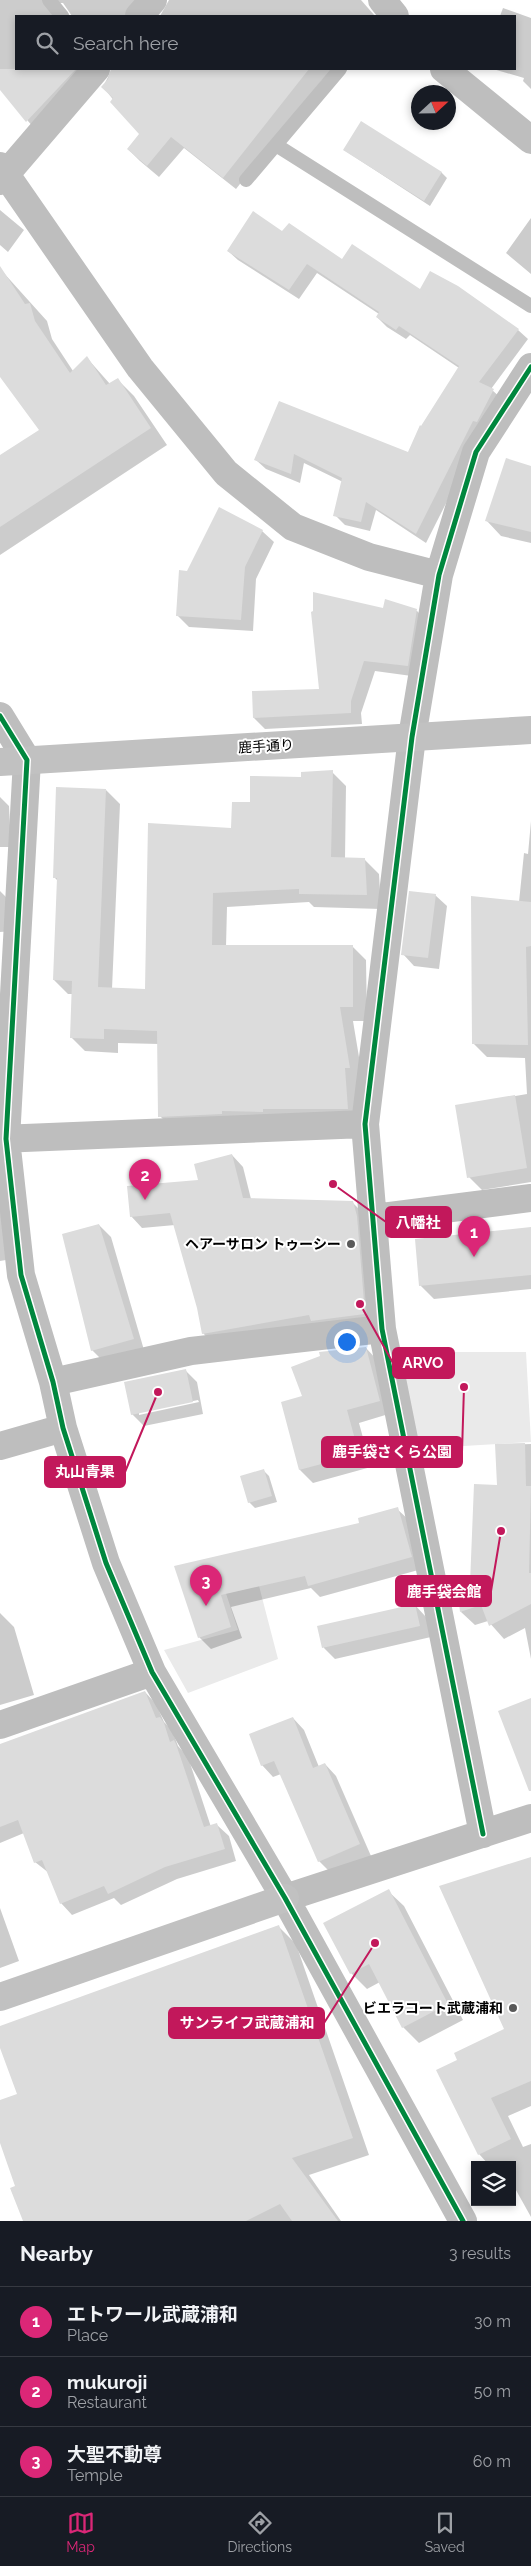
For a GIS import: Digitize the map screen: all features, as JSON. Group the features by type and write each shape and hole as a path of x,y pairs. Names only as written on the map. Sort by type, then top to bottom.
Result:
{"street":[{"path":"140,15 153,0"},
{"path":"95,70 2,174 140,368 226,473 294,527 369,557 439,575"},
{"path":"445,70 531,140"},
{"path":"483,1834 382,1329 374,1218 364,1124 412,737 439,575 476,452 531,367"},
{"path":"0,716 27,760 7,1010 3,1139 21,1275 53,1382 63,1428 106,1563 152,1672 285,1898 463,2221"},
{"name":"鹿手通り","path":"0,762 531,730"},
{"path":"3,1139 364,1124"},
{"path":"374,1218 531,1198"},
{"path":"53,1382 191,1352 382,1329"},
{"path":"0,1446 63,1428"},
{"path":"0,1725 152,1672"},
{"path":"0,1997 285,1898 531,1818"}],"lane":[{"path":"49,0 61,15"},
{"path":"246,180 339,70"},
{"path":"276,145 531,306"}],"shaded area":[{"path":"392,1352 526,1352 531,1442 413,1449"},
{"path":"252,1559 278,1659 188,1693 164,1650 238,1630 218,1569"}],"building":[{"path":"0,69 75,70 26,122 0,90"},
{"path":"111,70 308,70 223,178 171,137 147,166 127,149 139,134 110,102 113,98 101,87 108,79"},
{"path":"361,121 442,172 424,201 343,150"},
{"path":"253,211 282,231 289,223 342,259 352,244 420,289 430,271 458,286 519,329 479,382 494,389 477,422 473,421 416,534 366,502 361,522 333,516 342,478 294,454 291,474 254,460 279,401 408,452 420,425 459,366 399,326 396,330 376,317 379,312 307,264 289,290 227,251"},
{"path":"0,266 25,304 30,303 35,321 70,373 87,356 106,385 118,378 151,428 0,527 0,455 39,430 0,377"},
{"path":"506,458 531,466 531,532 485,521"},
{"path":"219,507 263,530 245,567 241,620 176,616 179,570 187,571"},
{"path":"313,592 383,608 385,599 417,609 408,666 364,661 351,701 351,713 253,718 252,691 319,689 311,612 313,611"},
{"path":"333,770 331,857 365,858 367,895 299,894 299,889 213,893 212,945 353,945 353,1007 340,1007 350,1068 345,1068 348,1109 263,1109 263,1112 222,1111 222,1114 158,1117 157,1031 104,1029 104,1039 70,1038 72,981 53,980 57,878 53,878 56,787 106,789 98,987 145,989 148,823 231,828 232,802 250,802 250,776 301,777 301,772"},
{"path":"409,891 436,894 428,958 401,955"},
{"path":"471,896 531,902 531,946 526,947 528,1045 472,1044"},
{"path":"515,1095 527,1168 467,1178 455,1105"},
{"path":"232,1154 243,1198 353,1201 357,1216 365,1314 311,1321 309,1315 202,1334 197,1308 170,1213 130,1217 127,1186 198,1180 194,1164"},
{"path":"99,1224 134,1339 91,1351 62,1234"},
{"path":"531,1227 531,1275 419,1286 415,1239"},
{"path":"366,1347 380,1401 347,1410 359,1454 299,1470 281,1402 302,1396 291,1367 320,1356 319,1352"},
{"path":"186,1369 193,1402 131,1415 124,1382"},
{"path":"525,1443 526,1486 531,1486 529,1573 531,1573 531,1604 489,1626 481,1605 460,1612 457,1587 470,1584 474,1484 497,1485 495,1444"},
{"path":"264,1469 272,1496 248,1503 240,1476"},
{"path":"398,1507 412,1557 308,1586 305,1576 221,1595 231,1627 198,1638 174,1566 359,1523 358,1518"},
{"path":"415,1604 420,1626 322,1648 317,1626"},
{"path":"145,1691 156,1718 160,1717 164,1723 170,1742 174,1740 176,1744 204,1827 217,1823 225,1849 165,1867 108,1894 104,1886 60,1904 42,1860 34,1863 18,1820 0,1827 0,1744"},
{"path":"531,1698 531,1791 529,1791 498,1711"},
{"path":"293,1717 313,1768 325,1763 360,1844 318,1862 274,1761 261,1766 249,1734"},
{"name":"ビエラコート武蔵浦和","path":"531,1857 531,2081 491,2098 511,2139 478,2155 436,2070 457,2060 454,2053 504,2029 439,1886"},
{"path":"389,1889 448,2004 402,2028 369,1964 350,1974 323,1923"},
{"path":"279,1925 353,2138 292,2158 338,2221 292,2221 280,2204 246,2221 23,2221 10,2188 15,2186 0,2143 0,2100 17,2094 0,2048 0,2026"}],"cycle path":[{"path":"483,1834 382,1329 365,1124 412,737 439,575 476,452 531,367"},
{"path":"0,716 27,760 6,1139 21,1275 53,1382 63,1428 106,1563 152,1672 285,1898 463,2221"}],"place":[{"name":"八幡社","path":"333,1184"},
{"name":"mukuroji","path":"145,1200"},
{"name":"ヘアーサロン トゥーシー","path":"351,1244"},
{"name":"エトワール武蔵浦和","path":"474,1257"},
{"name":"ARVO","path":"360,1304"},
{"name":"鹿手袋さくら公園","path":"464,1387"},
{"name":"丸山青果","path":"158,1392"},
{"name":"鹿手袋会館","path":"501,1531"},
{"name":"大聖不動尊","path":"206,1606"},
{"name":"サンライフ武蔵浦和","path":"375,1943"},
{"name":"ビエラコート武蔵浦和","path":"513,2008"}]}
